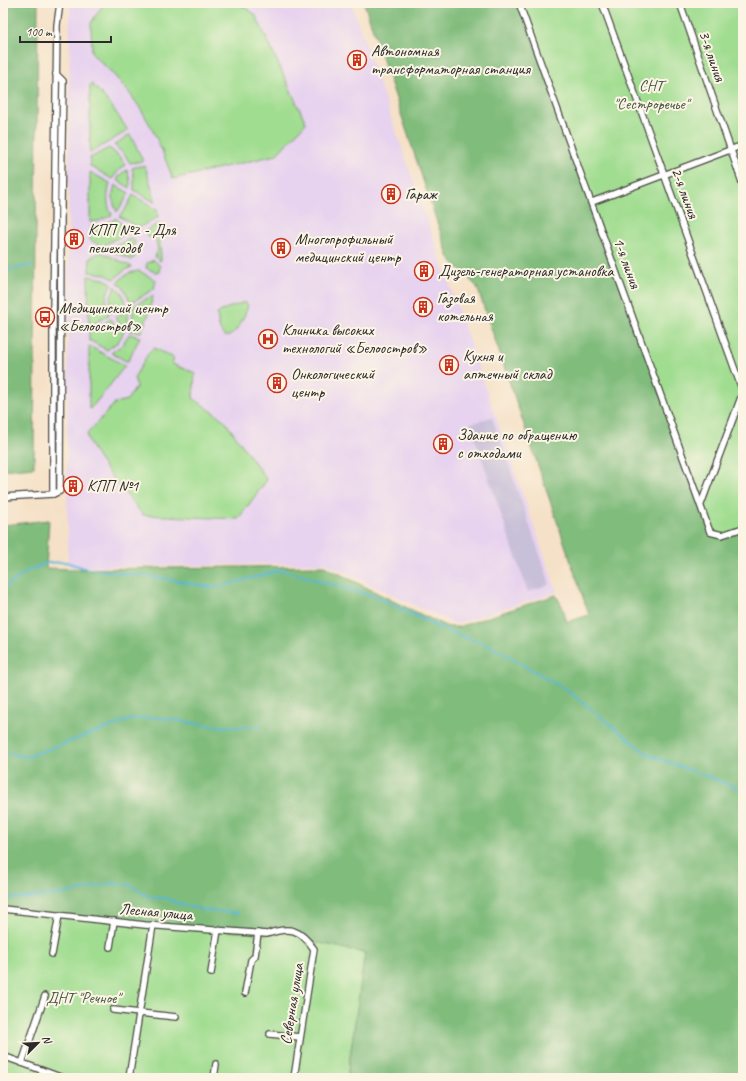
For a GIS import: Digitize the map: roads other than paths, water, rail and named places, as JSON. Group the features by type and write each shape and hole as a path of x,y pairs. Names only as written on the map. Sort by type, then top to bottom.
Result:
{"street":[{"path":"3,497 53,494 60,491 60,203 63,81 56,74 57,25 60,3"},
{"name":"1-я линия","path":"519,3 710,532 722,535 743,528"},
{"name":"2-я линия","path":"602,3 743,392 701,504"},
{"name":"3-я линия","path":"680,3 743,185"},
{"path":"592,202 743,145"},
{"name":"Лесная улица","path":"3,909 153,925 267,934 282,929 290,930 306,937"},
{"path":"52,954 59,915"},
{"path":"110,947 114,921"},
{"path":"129,1078 153,925"},
{"path":"211,973 218,930"},
{"path":"245,993 251,960 255,956 258,933"},
{"name":"Северная улица","path":"294,1078 314,949 306,937"},
{"path":"22,1063 45,996"},
{"path":"113,1010 176,1017"},
{"path":"270,1034 300,1037"},
{"path":"3,1056 63,1078"},
{"path":"214,1078 216,1064"}],"waterway":[{"path":"3,271 32,265"},
{"path":"3,589 27,571 47,563 66,562 87,569 161,578 215,588 281,570 377,597 442,629 490,646 567,690 647,754 743,790"},
{"path":"3,751 27,757 132,719 142,718 163,718 215,726 261,727"},
{"path":"3,900 69,893 113,883 131,885 151,898 165,898 185,906 211,911 238,913"}],"place":[{"name":"Автономная трансформаторная станция","path":"357,60"},
{"name":"Гараж","path":"391,194"},
{"name":"КПП №2 - Для пешеходов","path":"74,239"},
{"name":"Многопрофильный медицинский центр","path":"281,248"},
{"name":"Дизель-генераторная установка","path":"424,271"},
{"name":"Газовая котельная","path":"423,307"},
{"name":"Медицинский центр «Белоостров»","path":"45,317"},
{"name":"Клиника высоких технологий «Белоостров»","path":"268,339"},
{"name":"Кухня и аптечный склад","path":"449,365"},
{"name":"Онкологический центр","path":"277,383"},
{"name":"Здание по обращению с отходами","path":"443,444"},
{"name":"КПП №1","path":"73,486"}],"park label":[{"name":"СНТ \"Сестроречье\"","path":"651,95"},
{"name":"ДНТ \"Речное\"","path":"83,998"}]}
